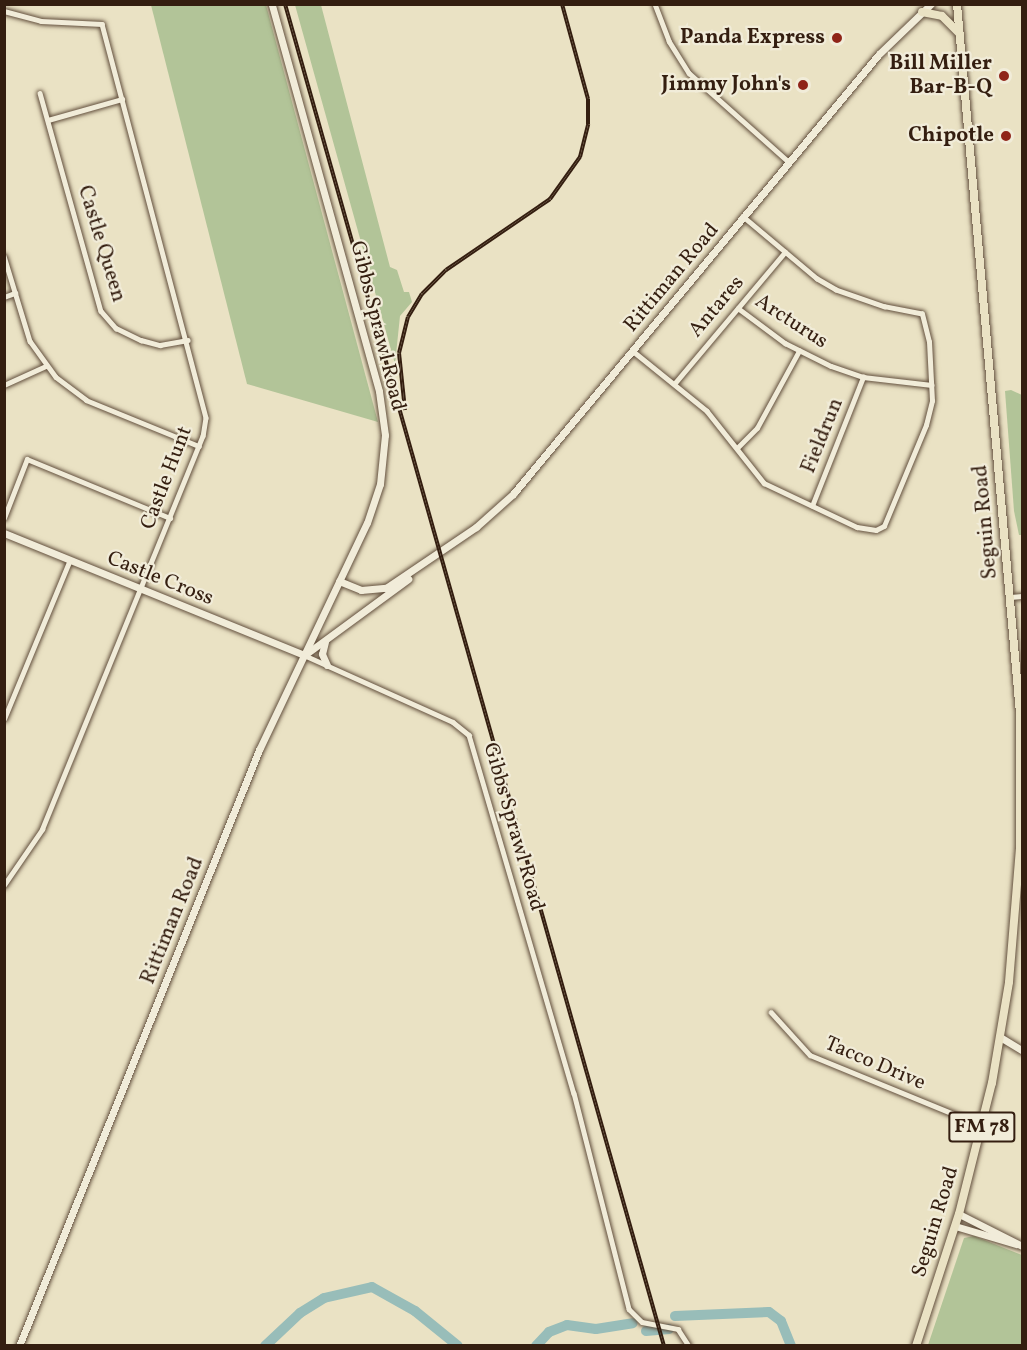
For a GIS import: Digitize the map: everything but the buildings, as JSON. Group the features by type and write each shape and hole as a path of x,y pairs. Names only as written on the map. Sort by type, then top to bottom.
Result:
{"main road":[{"name":"Gibbs Sprawl Road","path":"272,4 383,412 385,452 377,496 304,655"},
{"name":"Rittiman Road","path":"19,1346 259,750 304,655 325,642 495,511 550,452 879,54 931,4"},
{"name":"Seguin Road","path":"916,1346 959,1214 982,1126 1000,1037 1018,896 1022,749 957,4"},
{"path":"922,12 945,18 960,34"},
{"name":"Castle Cross","path":"4,533 304,655"},
{"name":"Rittiman Road","path":"339,581 362,590 380,590 428,561"},
{"path":"325,642 322,654 327,665"},
{"path":"1000,1037 1023,1050"},
{"path":"959,1214 1023,1246"},
{"path":"955,1226 1023,1246"}],"street":[{"path":"655,4 669,41 689,73 789,162"},
{"name":"Castle Hunt","path":"4,11 41,21 102,24 205,407 205,428 199,446 43,829 4,886"},
{"name":"Castle Queen","path":"40,93 101,311 116,328 141,340 160,345 188,340"},
{"path":"48,120 122,99"},
{"path":"633,351 707,411 765,483 857,527 880,529 926,425 932,385 922,314 885,307 836,290 743,217"},
{"name":"Antares","path":"675,383 785,252"},
{"path":"4,256 30,341 46,366 86,399 199,446"},
{"path":"4,297 15,293"},
{"name":"Arcturus","path":"738,308 799,351 863,377 932,385"},
{"path":"737,448 757,428 799,351"},
{"path":"4,385 46,366"},
{"name":"Fieldrun","path":"812,506 863,377"},
{"path":"4,518 27,459 170,518"},
{"path":"4,719 70,560"},
{"path":"1010,597 1023,596"},
{"name":"Gibbs Sprawl Road","path":"304,655 453,722 469,735 565,1061 629,1309 642,1322 678,1329 689,1346"},
{"name":"Tacco Drive","path":"771,1012 800,1048 818,1059 982,1126"}],"green space":[{"path":"151,5 266,5 378,422 247,384"},
{"path":"295,5 321,5 390,267 397,270 404,292 409,292 412,302 400,316 395,364"},
{"path":"1011,390 1022,395 1022,535 1019,535 1014,511 1005,391"},
{"path":"974,1236 1022,1255 1022,1345 928,1345 964,1238"}],"waterway":[{"path":"265,1346 300,1313 324,1298 372,1287 415,1311 458,1346"},
{"path":"675,1316 769,1312 781,1321 791,1346"},
{"path":"536,1346 549,1332 567,1325 596,1329 633,1323"},
{"path":"646,1331 669,1329"}],"railway":[{"path":"285,4 664,1346"},
{"path":"405,410 399,353 408,317 422,294 446,270 550,199 580,157 588,124 588,99 562,4"}],"place":[{"name":"Panda Express","path":"837,38"},
{"name":"Bill Miller Bar-B-Q","path":"1004,76"},
{"name":"Jimmy John's","path":"803,85"},
{"name":"Chipotle","path":"1006,136"}]}
